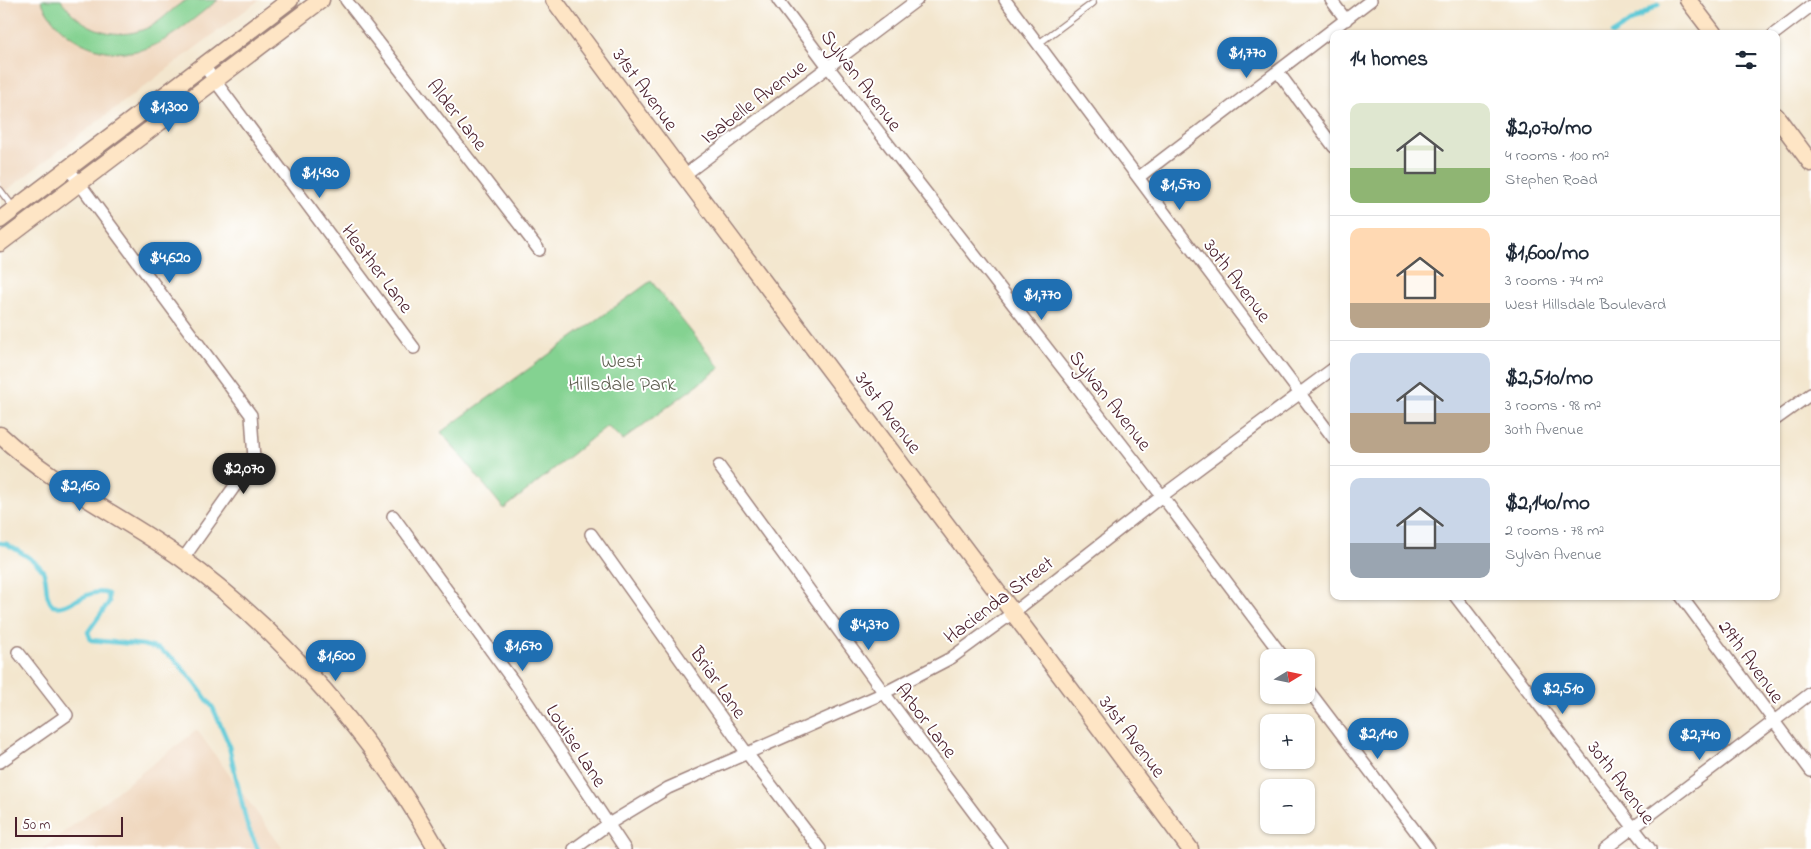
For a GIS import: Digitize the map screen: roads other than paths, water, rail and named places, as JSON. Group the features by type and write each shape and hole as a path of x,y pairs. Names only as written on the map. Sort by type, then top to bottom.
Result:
{"main road":[{"path":"0,220 290,0"},
{"path":"0,243 321,0"},
{"name":"31st Avenue","path":"554,0 683,176 1014,612 1190,849"},
{"path":"1688,0 1711,30"},
{"path":"1780,121 1811,163"},
{"path":"0,435 26,458 52,476 125,520 183,560 252,617 334,702 380,760 437,849"}],"street":[{"name":"Alder Lane","path":"346,0 539,250"},
{"name":"Sylvan Avenue","path":"778,0 1162,496 1277,649"},
{"name":"Isabelle Avenue","path":"683,176 917,0"},
{"name":"30th Avenue","path":"1005,0 1330,434"},
{"path":"1331,0 1346,20"},
{"path":"1333,30 1371,0"},
{"path":"1779,30 1811,6"},
{"path":"1139,177 1330,32"},
{"name":"Heather Lane","path":"204,66 414,348"},
{"path":"1278,72 1330,142"},
{"path":"68,168 251,415 254,459 183,560"},
{"name":"Hacienda Street","path":"574,849 607,825 668,788 746,752 884,693 951,658 1014,612 1162,496 1330,371"},
{"path":"1780,417 1811,394"},
{"name":"Arbor Lane","path":"719,466 884,693 1001,849"},
{"name":"Louise Lane","path":"393,516 516,685 607,825 625,849"},
{"name":"Briar Lane","path":"591,534 746,752 820,849"},
{"name":"30th Avenue","path":"1458,600 1650,849"},
{"name":"29th Avenue","path":"1684,600 1811,771"},
{"path":"0,762 67,715 18,652"},
{"path":"1605,849 1811,694"},
{"path":"1315,699 1429,849"}],"lane":[{"path":"1038,44 1093,3"},
{"path":"0,190 14,209"}],"waterway":[{"path":"1618,30 1659,4"},
{"path":"0,543 7,544 38,564 44,573 48,598 53,606 66,605 94,593 108,594 109,602 88,632 91,640 143,645 159,649 174,659 195,683 213,708 228,742 247,825 258,849"}],"park label":[{"name":"West Hillsdale Park","path":"622,372"}]}
